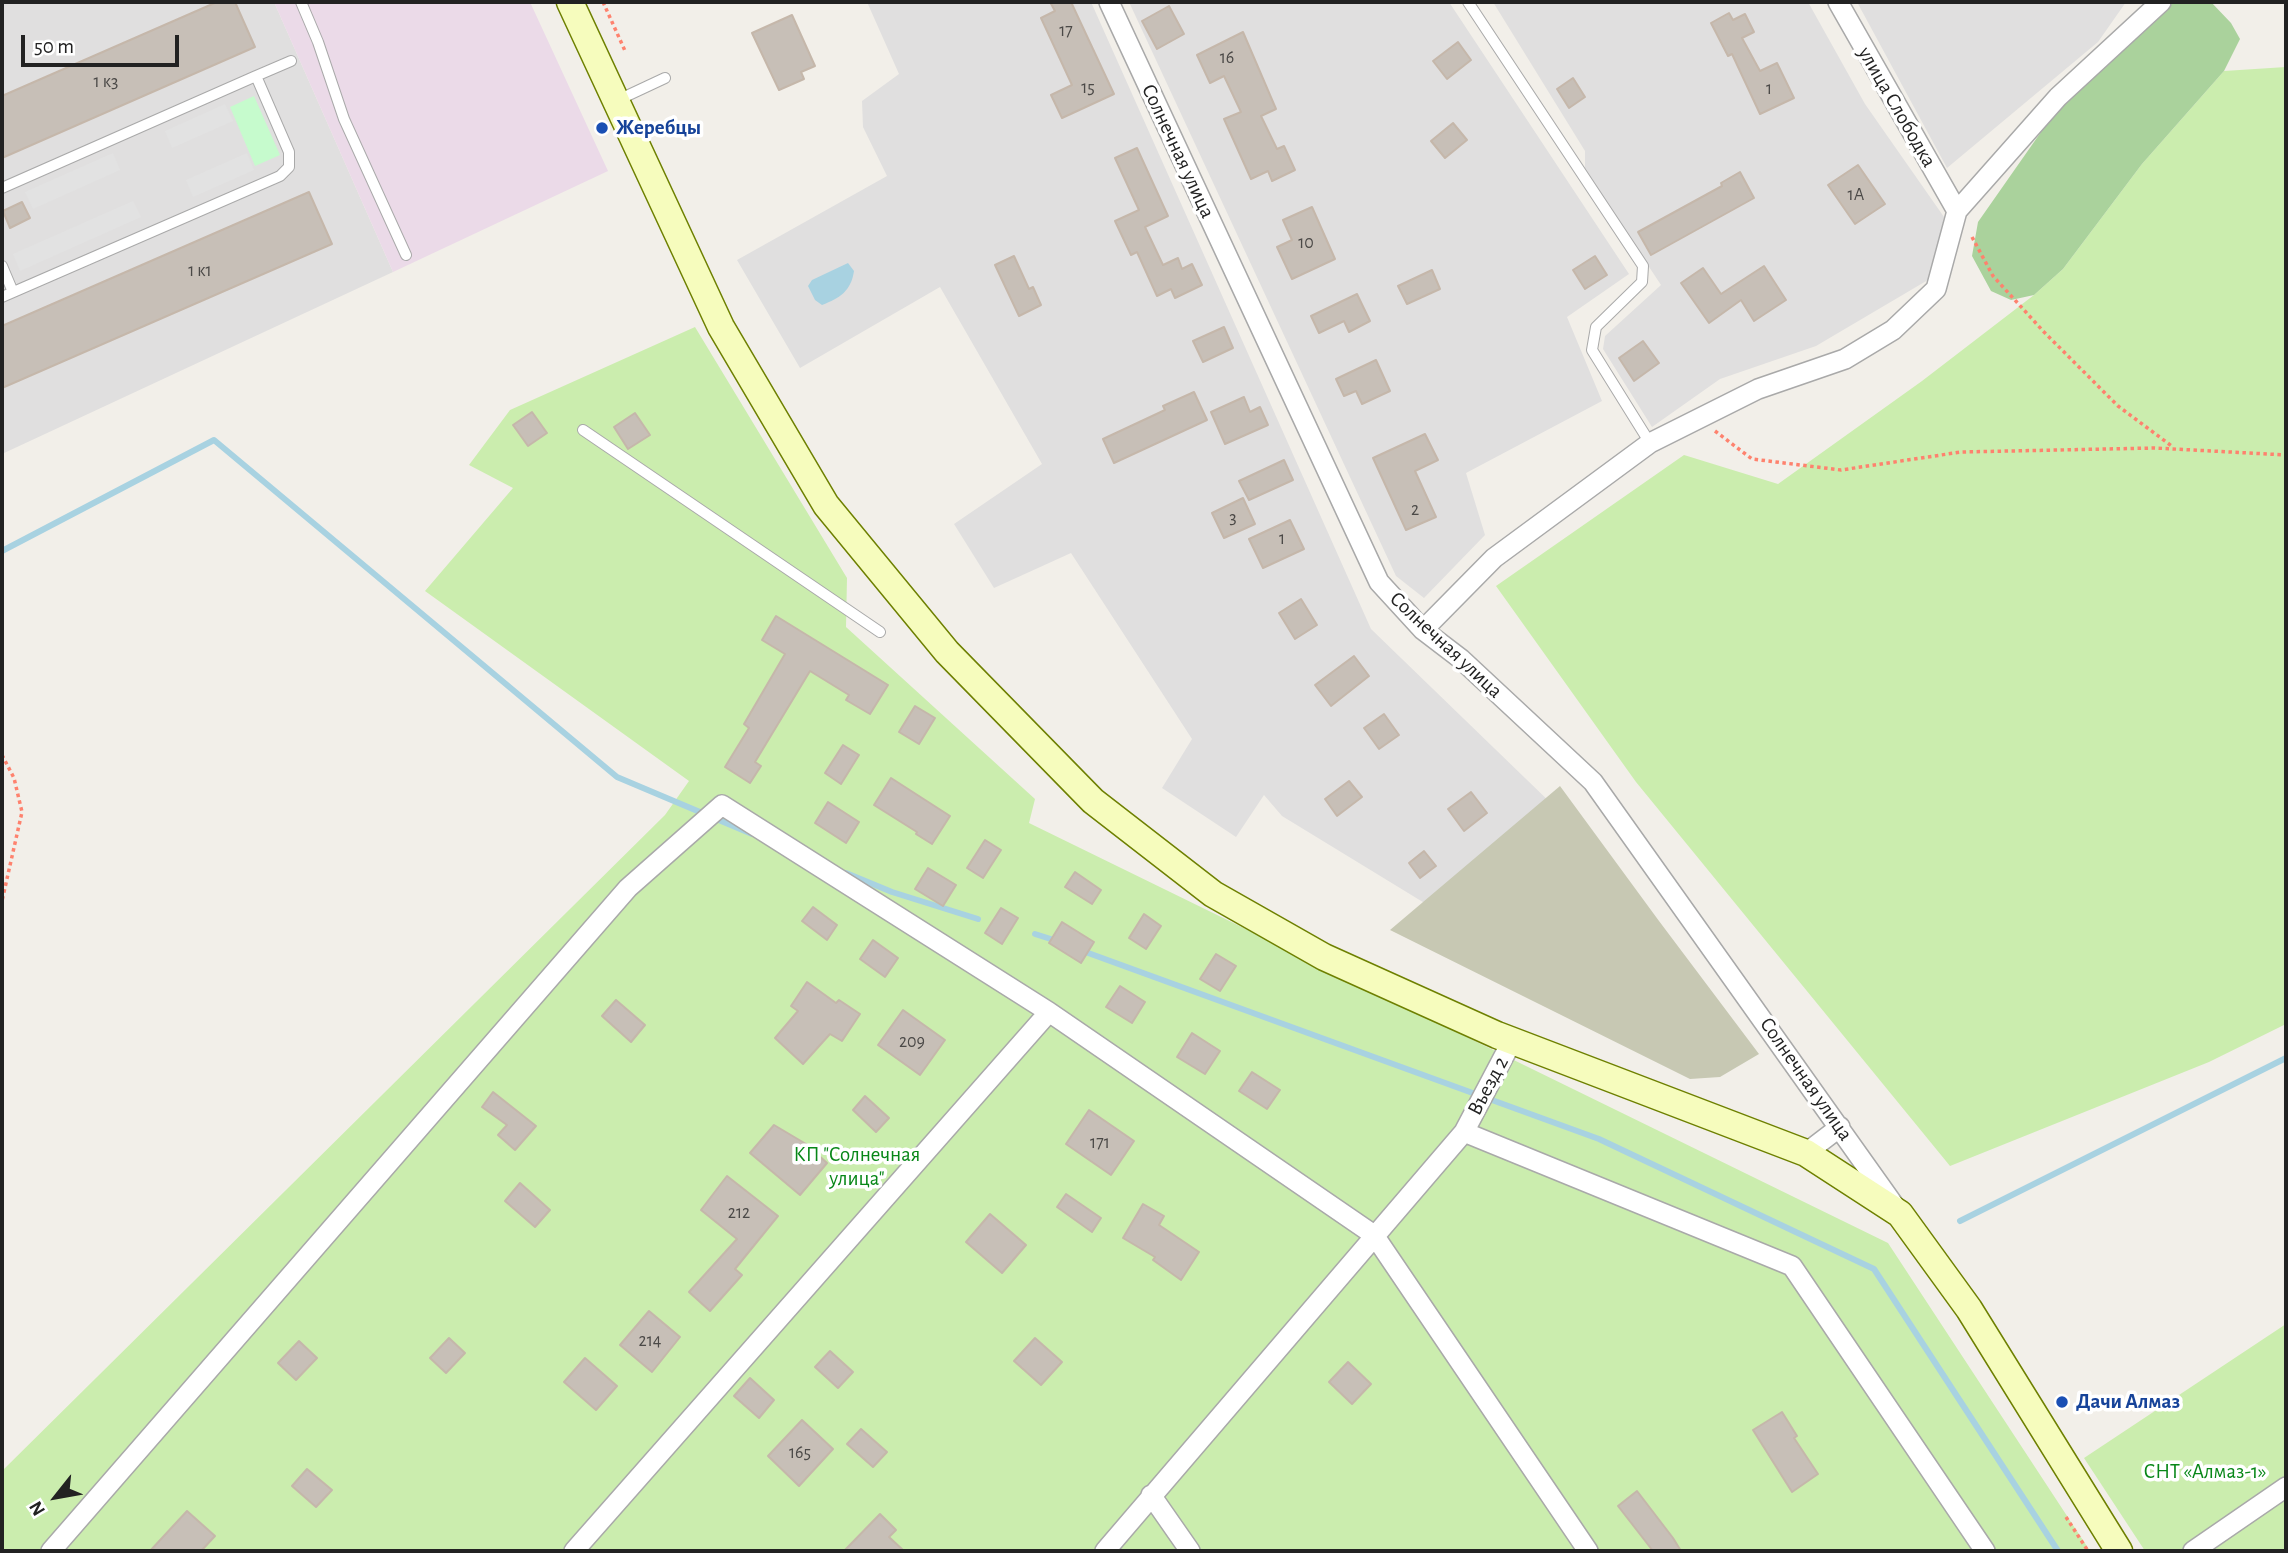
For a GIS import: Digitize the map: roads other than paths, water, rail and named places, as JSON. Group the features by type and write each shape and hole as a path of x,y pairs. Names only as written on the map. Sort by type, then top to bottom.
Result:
{"main road":[{"path":"570,2 721,327 826,505 947,652 1093,801 1213,894 1324,957 1512,1041 1806,1153 1900,1214 1969,1309 2119,1551"}],"street":[{"name":"Солнечная улица","path":"1109,2 1379,582 1423,630 1461,659 1593,782 1900,1214"},
{"name":"улица Слободка","path":"1838,2 1957,211"},
{"path":"1423,630 1494,558 1650,443 1758,389 1844,359 1893,330 1936,289 1957,211 2058,97 2161,2"},
{"path":"51,1551 628,888 722,805 1049,1012 1374,1235 1588,1551"},
{"path":"574,1551 1049,1012"},
{"name":"Въезд 2","path":"1105,1551 1464,1132 1512,1041"},
{"path":"1806,1153 1840,1127"},
{"path":"1464,1132 1792,1266 1985,1551"},
{"path":"2193,1551 2286,1487"},
{"path":"1151,1495 1190,1551"}],"lane":[{"path":"300,2 318,42 344,119 406,256"},
{"path":"1468,2 1643,266 1642,282 1595,327 1592,349 1650,443"},
{"path":"2,188 291,61"},
{"path":"2,297 280,176 289,167 289,152 256,76"},
{"path":"616,101 665,78"},
{"path":"2,266 13,292"},
{"path":"583,430 880,632"}],"water":[{"path":"848,263 854,271 844,293 822,305 815,300 808,286 812,280"}],"waterway":[{"path":"2,551 214,440 617,777 752,834"},
{"path":"846,873 892,892 978,919"},
{"path":"1035,934 1057,941"},
{"path":"1080,950 1599,1139 1874,1269 2058,1551"},
{"path":"1960,1221 2286,1058"}],"place":[{"name":"Жеребцы","path":"602,128"},
{"name":"Дачи Алмаз","path":"2062,1402"}],"park label":[{"name":"КП \"Солнечная улица\"","path":"857,1167"},
{"name":"СНТ «Алмаз-1»","path":"2205,1472"}]}
